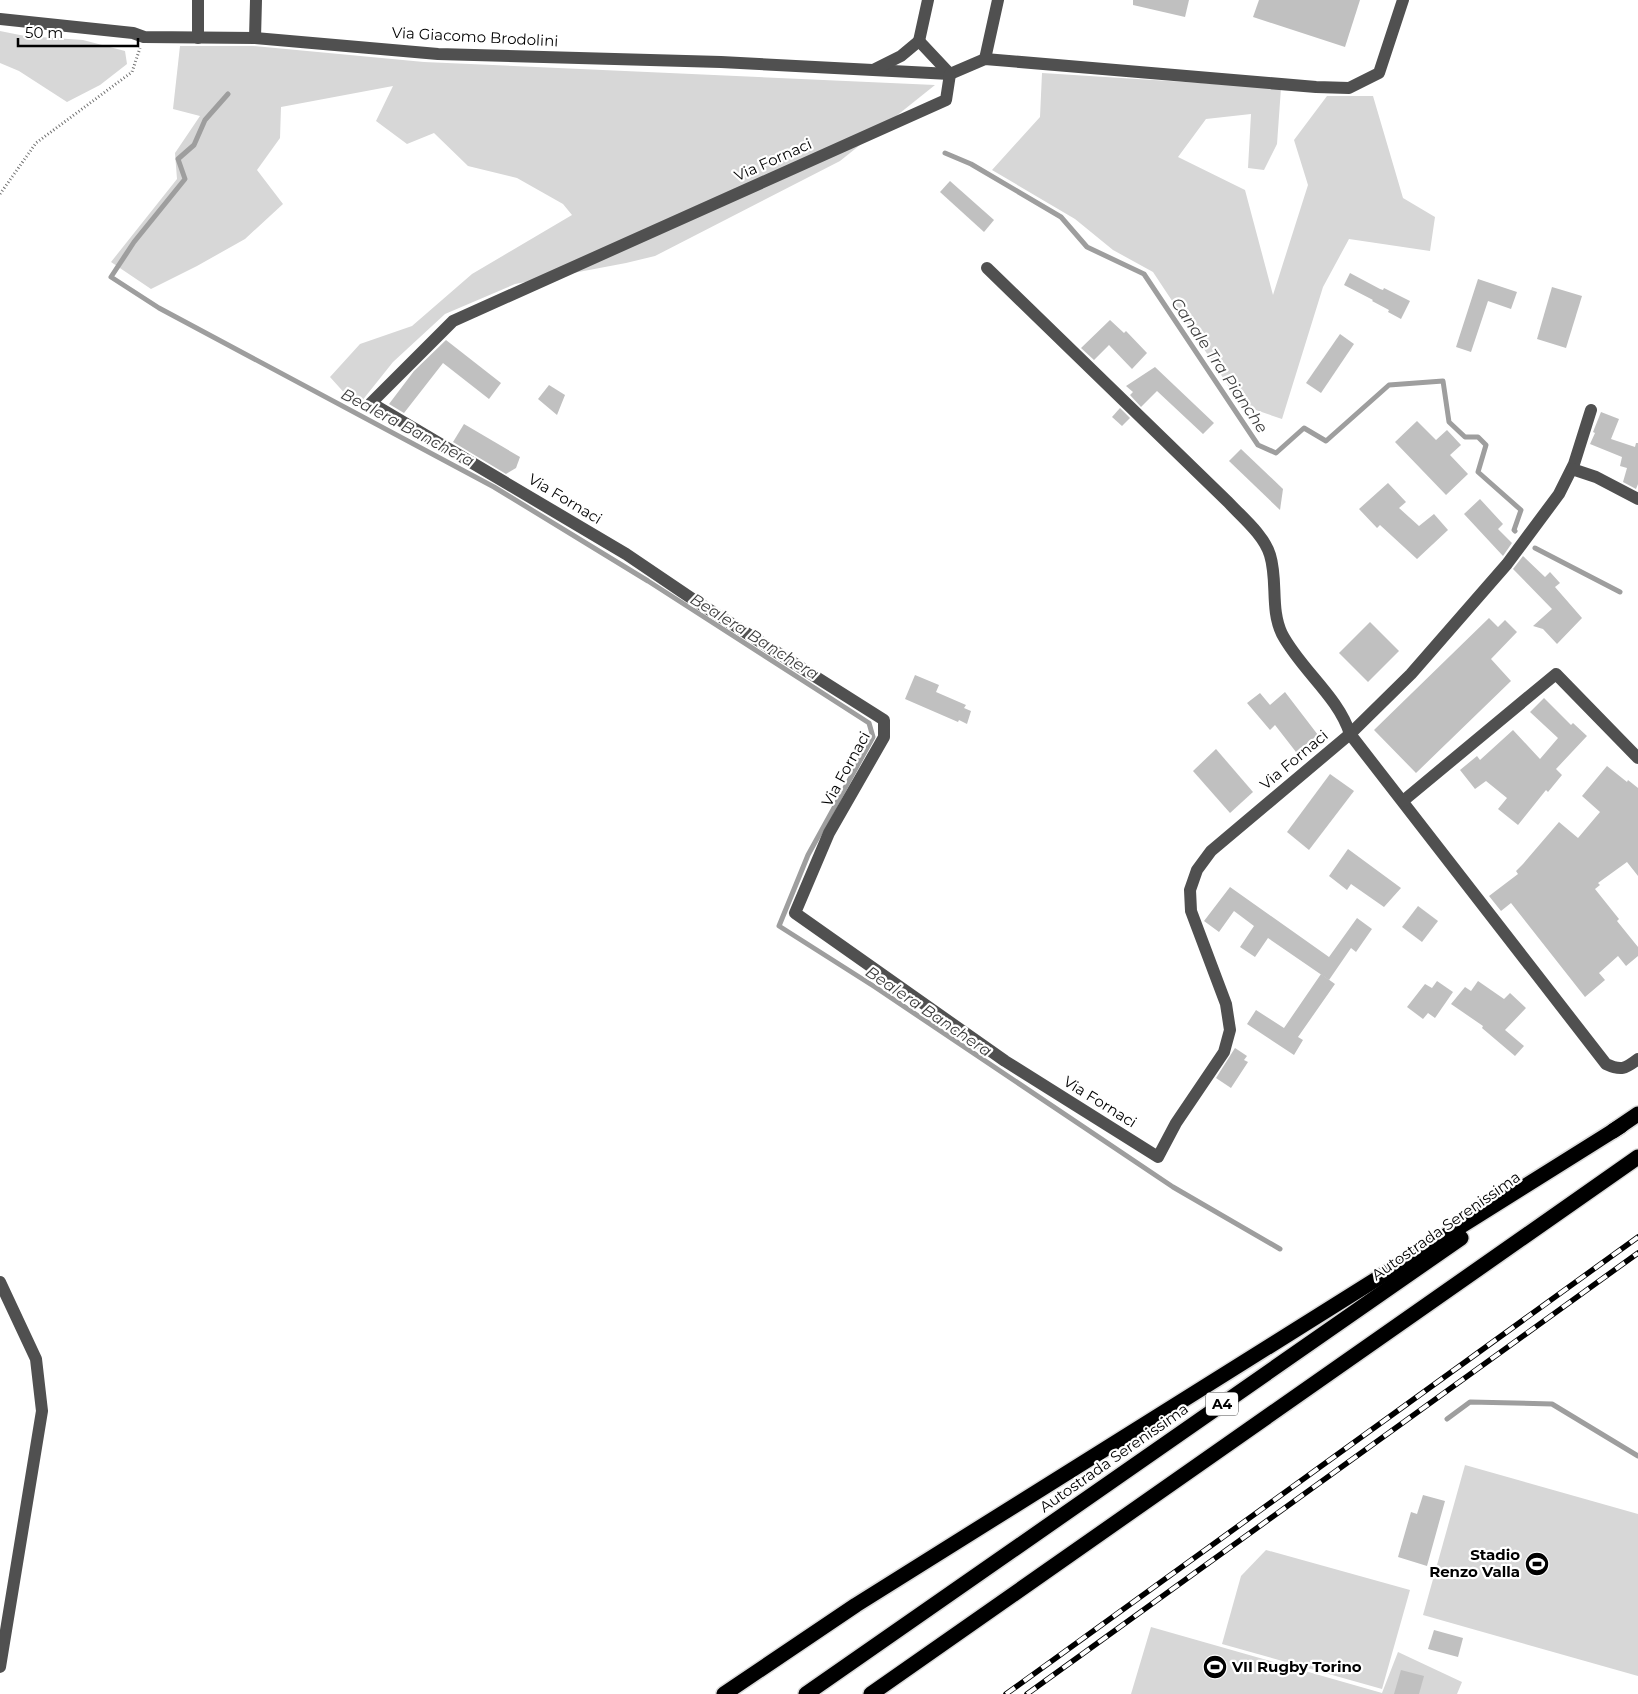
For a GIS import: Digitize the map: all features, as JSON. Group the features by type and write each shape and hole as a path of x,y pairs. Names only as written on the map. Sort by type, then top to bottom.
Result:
{"highway":[{"name":"Autostrada Serenissima","path":"806,1694 1638,1114"},
{"path":"724,1694 856,1605 1620,1126"},
{"name":"A4","path":"871,1694 1638,1157"}],"street":[{"path":"198,0 198,38"},
{"path":"255,38 256,0"},
{"path":"873,69 901,56 919,41 928,0"},
{"path":"985,59 998,0"},
{"path":"919,41 950,74 985,59 1316,87 1349,88 1379,73 1403,0"},
{"name":"Via Giacomo Brodolini","path":"0,18 133,32 144,37 255,38 438,54 712,62 950,74"},
{"name":"Via Fornaci","path":"950,74 946,100 453,321 371,403 626,554 694,600 884,720 884,738 829,833 795,913 1005,1061 1158,1157 1176,1123 1224,1052 1230,1030 1226,1004 1191,912 1190,890 1197,870 1211,851 1350,734"},
{"path":"986,268 1228,502 1260,537 1270,555 1274,610 1281,632 1290,648 1345,719 1350,734 1606,1064 1618,1069 1629,1067 1638,1059"},
{"path":"1350,734 1411,674 1507,564 1559,494 1572,469 1591,410"},
{"path":"1572,469 1596,477 1638,499"},
{"path":"1403,801 1556,674 1638,758"},
{"path":"0,1282 36,1359 42,1411 0,1667"}],"path":[{"path":"0,194 36,144 132,72 144,37"}],"shaded area":[{"path":"0,31 25,36 83,40 125,51 127,64 100,85 67,102 19,71 0,63"},
{"path":"180,46 253,46 424,62 935,85 840,161 655,256 515,284 445,314 393,362 357,407 330,377 360,344 412,326 472,274 572,215 563,204 517,178 468,166 434,133 407,144 376,121 393,86 281,107 280,138 257,170 283,204 245,239 151,289 111,262 177,179 175,153 200,116 173,109"},
{"path":"1042,73 1281,88 1277,144 1264,170 1248,168 1251,114 1206,119 1178,157 1245,190 1273,295 1308,185 1294,140 1327,96 1373,96 1403,198 1435,217 1430,251 1349,239 1323,287 1282,419 1241,405 1153,272 1113,250 1075,219 992,170 1040,117"},
{"name":"Stadio Renzo Valla","path":"1465,1465 1638,1514 1638,1676 1423,1615"},
{"path":"1266,1550 1410,1590 1382,1689 1222,1644 1241,1576"},
{"name":"VII Rugby Torino","path":"1151,1627 1382,1693 1398,1652 1462,1682 1457,1694 1131,1694"}],"building":[{"path":"1133,0 1189,0 1185,17 1133,5"},
{"path":"1259,0 1360,0 1345,47 1253,17"},
{"path":"950,181 994,220 984,232 940,192"},
{"path":"1350,273 1380,289 1383,290 1384,288 1410,301 1401,319 1388,312 1389,310 1373,300 1344,285"},
{"path":"1478,279 1517,292 1511,309 1488,301 1471,352 1456,347"},
{"path":"1552,287 1582,296 1566,348 1537,339"},
{"path":"1110,320 1124,333 1126,331 1147,353 1132,369 1109,345 1094,360 1081,348"},
{"path":"1340,334 1354,344 1321,393 1306,383"},
{"path":"446,340 501,383 489,399 443,363 404,413 389,404 414,371"},
{"path":"1155,367 1214,423 1203,434 1157,391 1141,407 1130,395 1133,392 1126,386"},
{"path":"549,385 565,395 557,415 538,399"},
{"path":"1120,408 1130,418 1122,426 1112,417"},
{"path":"1601,412 1619,419 1611,439 1635,447 1636,443 1638,443 1638,484 1636,489 1623,482 1627,468 1620,466 1622,457 1590,444"},
{"path":"1417,421 1436,440 1447,430 1461,445 1450,455 1468,474 1446,495 1395,442"},
{"path":"464,424 520,457 516,468 506,474 453,442"},
{"path":"1241,449 1283,489 1280,510 1229,461"},
{"path":"1388,483 1406,502 1399,508 1419,526 1434,514 1448,530 1417,559 1380,525 1377,528 1359,509"},
{"path":"1480,499 1503,524 1498,529 1512,543 1503,556 1464,514"},
{"path":"1523,556 1545,577 1550,572 1560,583 1555,587 1582,618 1557,644 1543,629 1533,626 1552,609 1513,569"},
{"path":"1489,618 1498,627 1505,620 1517,632 1491,659 1511,681 1416,773 1374,730"},
{"path":"1370,622 1399,651 1368,682 1339,653"},
{"path":"915,675 939,685 936,692 966,705 964,708 971,711 967,724 959,720 958,722 905,699"},
{"path":"1285,692 1318,735 1296,752 1275,725 1270,730 1247,703 1260,693 1270,705"},
{"path":"1544,698 1571,725 1573,723 1587,736 1556,769 1562,775 1548,792 1546,790 1518,825 1498,809 1507,798 1486,781 1475,789 1460,770 1477,756 1480,760 1513,730 1540,759 1558,738 1530,712"},
{"path":"1216,749 1253,792 1230,813 1193,771"},
{"path":"1607,766 1638,788 1638,876 1627,862 1598,883 1600,885 1595,889 1638,947 1638,956 1626,966 1618,956 1599,973 1605,980 1585,997 1511,903 1501,911 1489,896 1518,874 1516,871 1559,822 1578,838 1600,812 1582,796"},
{"path":"1330,774 1354,791 1309,850 1287,832"},
{"path":"1348,849 1401,888 1384,907 1351,884 1347,890 1329,876"},
{"path":"1230,887 1329,957 1357,918 1372,929 1356,952 1351,948 1329,980 1268,938 1255,957 1240,947 1254,926 1234,911 1219,932 1204,921"},
{"path":"1418,906 1438,921 1422,942 1402,927"},
{"path":"1321,974 1335,984 1298,1037 1303,1040 1294,1055 1247,1024 1256,1010 1284,1028"},
{"path":"1437,981 1453,992 1435,1018 1428,1013 1423,1019 1407,1007 1425,984 1432,988"},
{"path":"1478,981 1504,999 1510,993 1526,1008 1505,1030 1524,1046 1515,1056 1482,1028 1483,1026 1451,1004 1465,987 1471,991"},
{"path":"1235,1048 1247,1056 1244,1060 1248,1062 1231,1088 1216,1078"},
{"path":"1423,1495 1445,1501 1427,1566 1398,1557 1411,1512 1417,1514"},
{"path":"1434,1630 1463,1638 1458,1657 1428,1649"},
{"path":"1401,1670 1424,1676 1419,1694 1394,1694"}],"waterway":[{"name":"Bealera Banchera","path":"228,94 205,120 194,145 178,159 185,179 134,242 111,277 159,308 494,487 648,581 869,723 873,737 808,855 779,926 875,987 1173,1187 1280,1249"},
{"name":"Canale Tra Pianche","path":"945,153 971,164 1061,217 1087,247 1144,274 1258,445 1276,453 1304,428 1326,441 1389,385 1443,381 1449,422 1465,437 1478,437 1486,445 1478,472 1521,510 1515,531"},
{"name":"Canale Tra Pianche","path":"1535,548 1620,592"},
{"name":"Bealera Banchera","path":"1447,1419 1470,1402 1552,1404 1638,1456"}],"railway":[{"path":"1006,1694 1638,1237"},
{"path":"1027,1694 1638,1253"}],"place":[{"name":"Stadio Renzo Valla","path":"1537,1564"},
{"name":"VII Rugby Torino","path":"1215,1667"}]}
